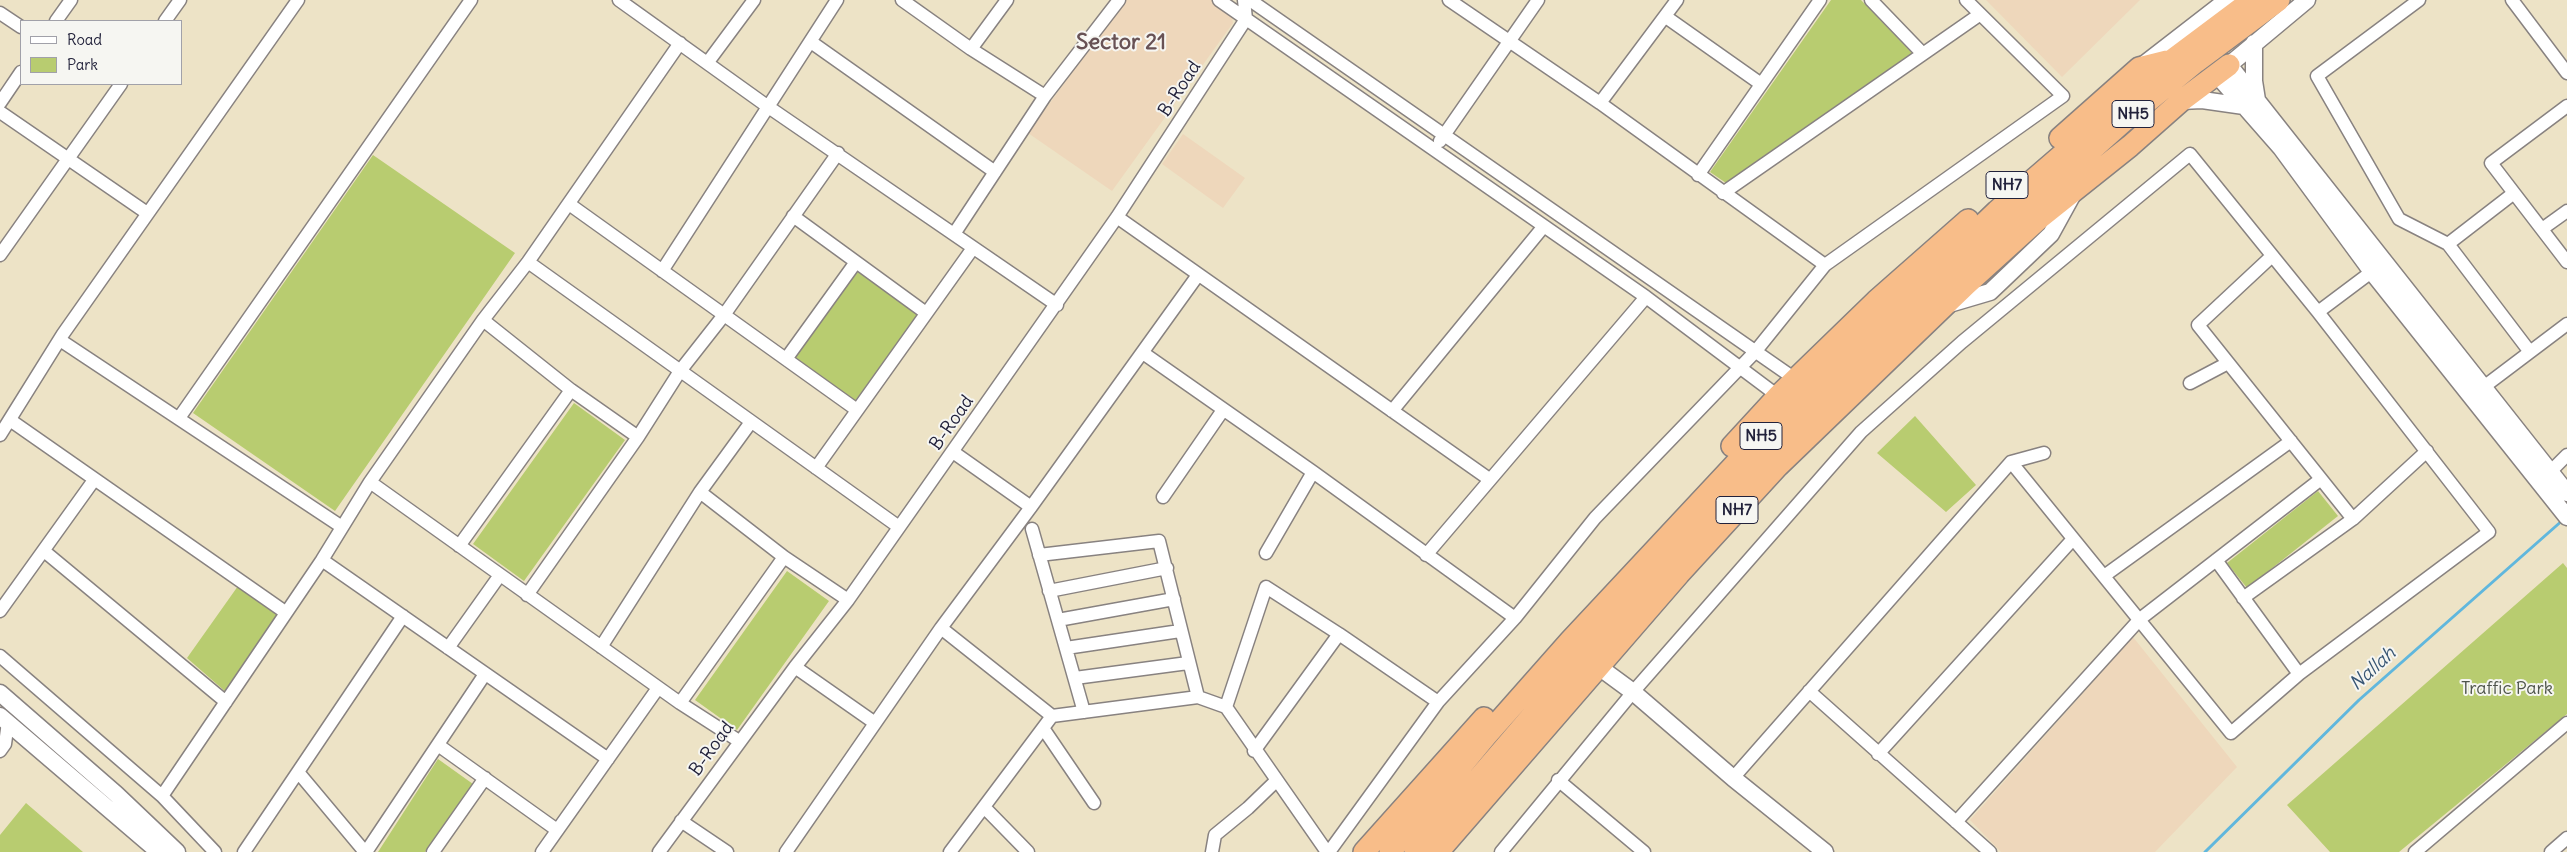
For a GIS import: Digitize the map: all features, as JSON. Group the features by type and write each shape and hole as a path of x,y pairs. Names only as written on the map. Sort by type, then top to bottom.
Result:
{"highway":[{"name":"NH5","path":"1390,852 1511,698 1755,443 1997,211 2172,60 2252,0"},
{"name":"NH5","path":"1416,852 1540,720 1669,556 1772,448 2066,190 2123,122 2188,68 2279,0"},
{"name":"NH7","path":"1364,852 1511,698 1795,379 1883,295 2139,68 2172,60"},
{"path":"2066,190 2130,146 2181,101 2223,70"},
{"name":"NH7","path":"1438,852 1540,720 1600,667 1679,574 1778,466 1945,298"}],"street":[{"path":"57,20 71,0"},
{"path":"166,20 180,0"},
{"path":"0,435 60,340 147,213 298,0"},
{"path":"179,418 471,0"},
{"path":"619,0 767,106 1057,305"},
{"path":"708,62 754,0"},
{"path":"662,271 837,0"},
{"path":"902,0 971,49 1045,96"},
{"path":"971,49 1007,0"},
{"path":"954,234 1045,96 1119,0"},
{"path":"1219,0 1648,299 1778,396"},
{"path":"1244,0 1246,19"},
{"path":"1250,0 1795,379"},
{"path":"1449,0 1600,103 1825,265"},
{"path":"1435,150 1538,0"},
{"path":"1600,103 1678,0"},
{"path":"1698,175 1820,0"},
{"path":"1871,0 1923,54"},
{"path":"941,628 1052,716 1198,697 1226,707 1254,751 1328,852 1438,702 1515,618 1595,518 1755,352 1825,265 2063,96 1979,15 1966,0"},
{"path":"2139,68 2227,0"},
{"path":"2307,0 2223,70 2251,103 2281,148 2477,392 2562,494"},
{"path":"2419,0 2317,76 2399,219 2448,244 2530,352"},
{"path":"2512,0 2567,73"},
{"path":"0,13 20,26"},
{"path":"1723,193 1979,15"},
{"path":"1666,17 1761,84"},
{"name":"B-Road","path":"659,852 739,741 848,600 1057,305 1117,218 1246,19"},
{"path":"811,42 995,172"},
{"path":"162,796 322,560 370,482 483,320 528,262 680,43"},
{"path":"2251,103 2254,81 2254,43"},
{"path":"0,103 20,73"},
{"path":"0,255 120,85"},
{"path":"2181,101 2202,100 2251,103"},
{"path":"2567,106 2491,163 2567,262"},
{"path":"0,112 147,213"},
{"path":"527,595 638,437 680,371 724,315 838,153"},
{"path":"1501,852 1558,780 1633,692 1861,432 1962,342 2190,154 2318,312 2489,532 2299,674 2231,733 2011,462"},
{"path":"1945,298 1990,292 2051,234 2066,190"},
{"path":"2448,244 2514,193"},
{"path":"568,204 857,410"},
{"path":"2542,229 2567,211"},
{"path":"793,216 926,313"},
{"path":"1117,218 1489,479"},
{"path":"1392,411 1544,226"},
{"path":"816,468 973,248"},
{"path":"2272,256 2198,325 2353,519"},
{"path":"528,262 899,527"},
{"path":"786,359 856,262"},
{"path":"2318,312 2378,267"},
{"path":"786,852 941,628 1143,353 1198,274"},
{"path":"1426,555 1489,479 1648,299 1661,287"},
{"path":"483,320 571,390 638,437"},
{"path":"2477,392 2567,324"},
{"path":"60,340 342,527"},
{"path":"1143,353 1313,472 1515,618"},
{"path":"2190,383 2228,362"},
{"path":"459,546 571,390"},
{"path":"2477,392 2550,472 2562,494 2567,517"},
{"path":"1163,497 1223,410"},
{"path":"10,420 285,612"},
{"path":"601,647 700,492 751,422"},
{"path":"2104,576 2291,441"},
{"path":"2243,598 2353,519 2427,451"},
{"path":"953,452 1031,507"},
{"path":"1733,778 2011,462 2044,453"},
{"path":"2550,472 2567,455"},
{"path":"1266,553 1313,472"},
{"path":"1956,822 2140,619 2321,479"},
{"path":"0,611 94,480"},
{"path":"370,482 658,688 739,741"},
{"path":"700,492 784,557 848,600"},
{"path":"1032,529 1084,712"},
{"path":"1878,754 2073,539"},
{"path":"1039,554 1159,541 1198,697"},
{"path":"44,551 226,702"},
{"path":"680,703 784,557"},
{"path":"322,560 608,759"},
{"path":"2216,560 2299,674"},
{"path":"1049,591 1167,568"},
{"path":"448,648 500,575"},
{"path":"1226,707 1266,587 1339,634 1438,702"},
{"path":"1058,620 1174,599"},
{"path":"244,852 403,616"},
{"path":"1066,648 1180,631"},
{"path":"1254,751 1339,634"},
{"path":"0,656 162,796 215,852"},
{"path":"1075,678 1188,663"},
{"path":"795,667 875,723"},
{"path":"1600,667 1633,692 1733,778 1825,852"},
{"path":"298,772 366,852 485,674"},
{"path":"542,852 658,688"},
{"path":"1809,691 1990,852"},
{"path":"0,693 116,794 177,852"},
{"path":"3,722 20,710"},
{"path":"952,851 1052,716"},
{"path":"0,751 5,744 3,722"},
{"path":"3,722 159,852"},
{"path":"2415,852 2567,723"},
{"path":"1043,728 1094,804"},
{"path":"438,745 557,830"},
{"path":"433,852 485,778"},
{"path":"1558,780 1644,852"},
{"path":"1212,852 1215,835 1248,808 1276,781"},
{"path":"984,807 1028,852"},
{"path":"681,821 727,852"},
{"path":"2551,852 2567,838"}],"shaded area":[{"path":"1125,0 1214,0 1231,12 1233,23 1112,191 1028,133"},
{"path":"1986,0 2140,0 2062,77"},
{"path":"1183,134 1245,178 1223,208 1162,164"},
{"path":"2133,637 2237,767 2155,852 2001,852 1970,820"}],"green space":[{"path":"1831,0 1861,0 1913,54 1726,183 1710,172"},
{"path":"373,155 515,253 335,511 193,413"},
{"path":"860,269 920,313 855,401 794,357"},
{"path":"574,403 625,440 524,581 473,544"},
{"path":"1915,416 1976,485 1946,512 1877,453"},
{"path":"2318,491 2338,516 2247,588 2227,563"},
{"name":"Traffic Park","path":"2563,563 2567,568 2567,714 2399,852 2330,852 2287,805"},
{"path":"787,571 829,601 737,730 695,700"},
{"path":"238,586 278,615 227,693 187,658"},
{"path":"438,759 473,784 425,852 378,852"},
{"path":"26,803 83,852 0,852 0,835"}],"waterway":[{"name":"Nallah","path":"2205,852 2359,700 2564,519"}],"district":[{"name":"Sector 21","path":"1121,43"}]}
